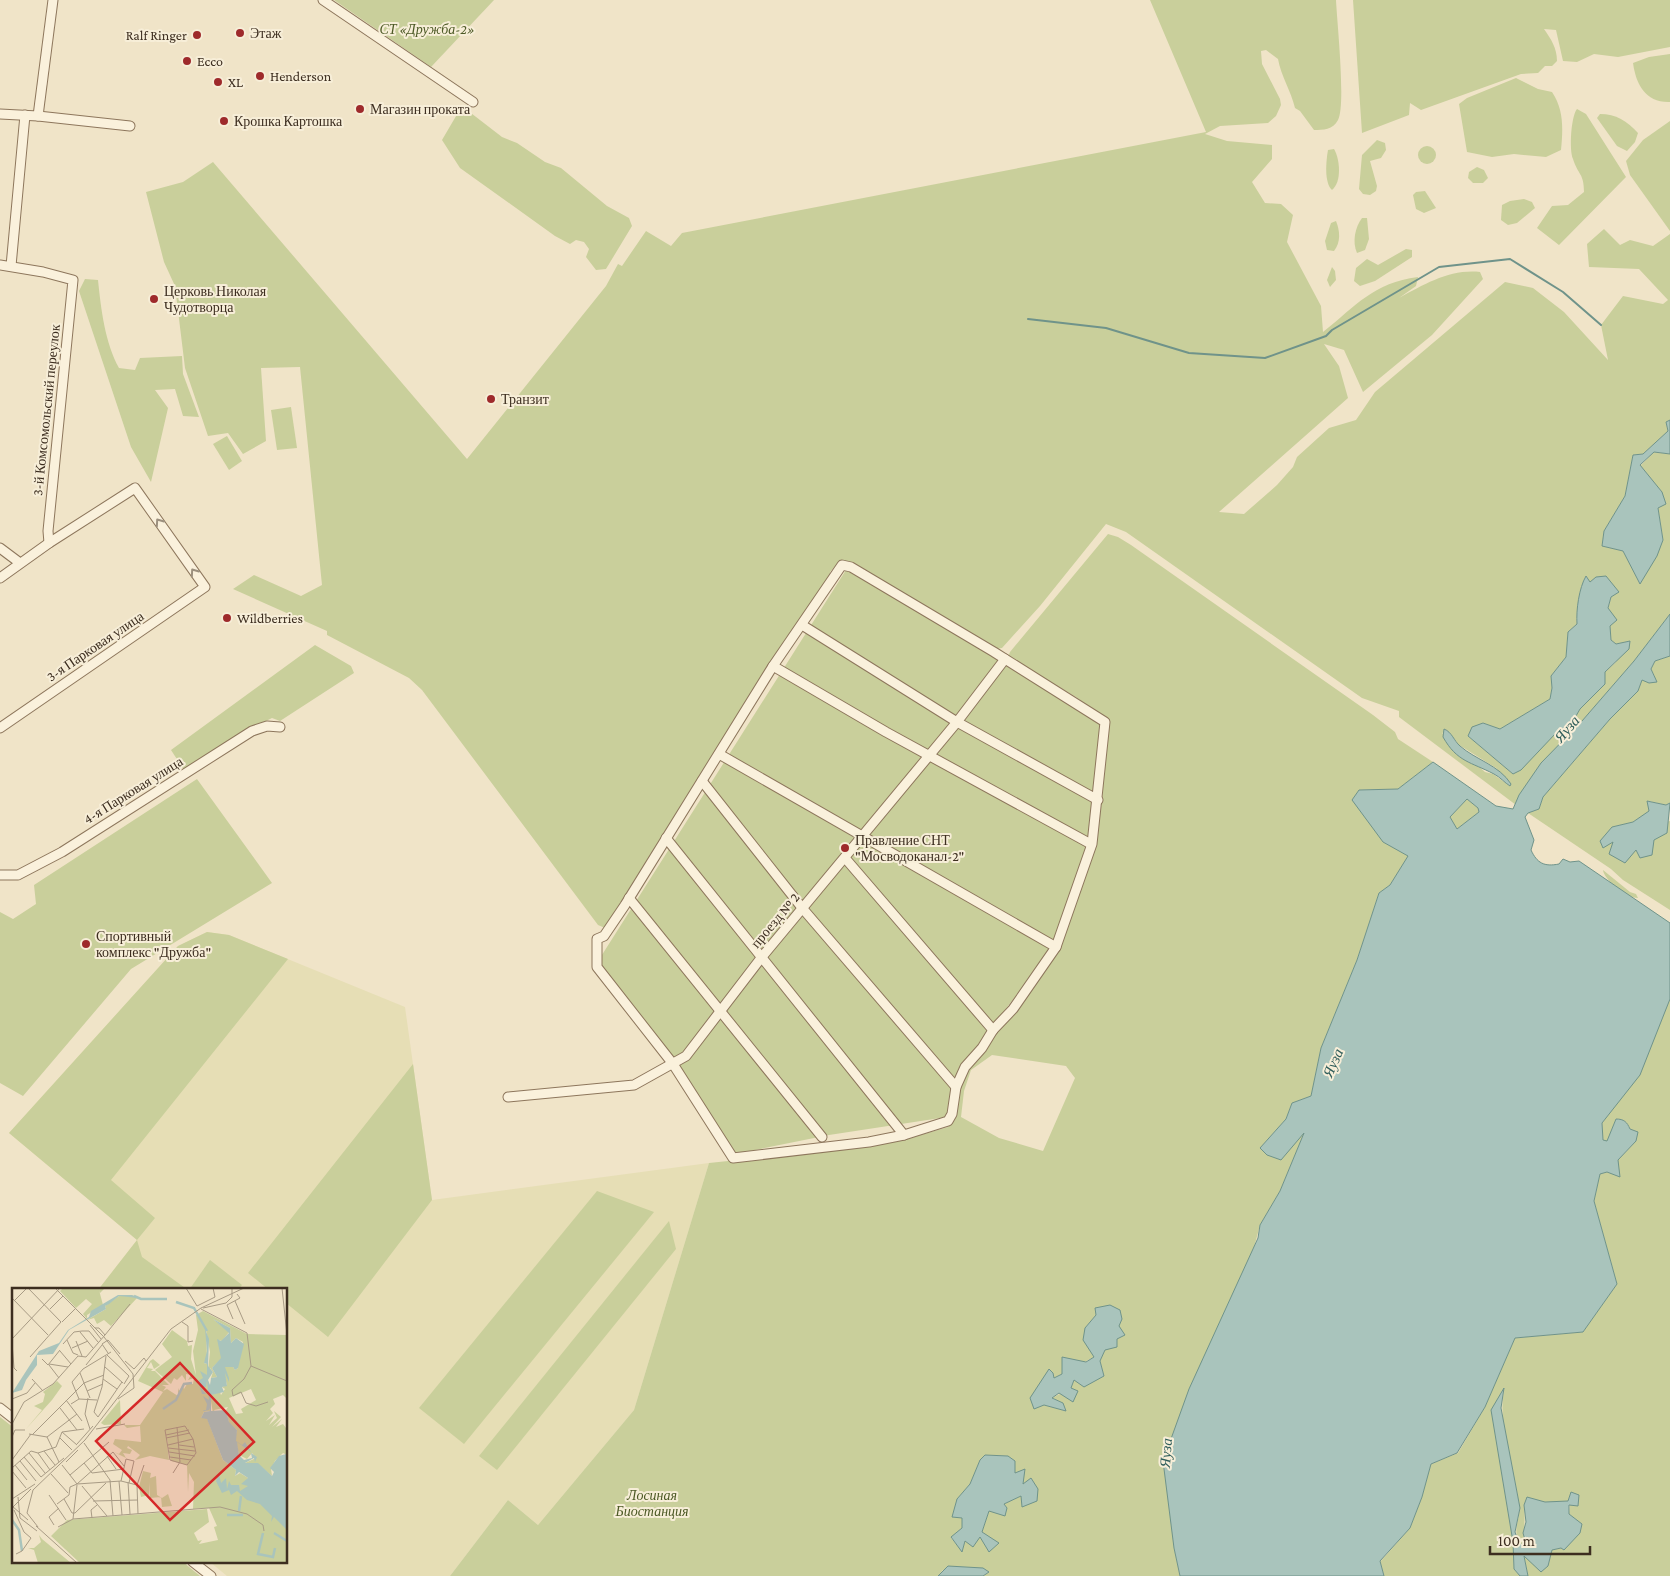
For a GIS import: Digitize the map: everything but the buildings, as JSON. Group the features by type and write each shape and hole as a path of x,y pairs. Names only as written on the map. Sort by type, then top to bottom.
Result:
{"street":[{"path":"38,116 53,0"},
{"path":"323,0 473,102"},
{"path":"0,114 38,116 130,126"},
{"path":"0,265 11,266 25,115"},
{"name":"3-й Комсомольский переулок","path":"11,266 73,280 48,531 49,543"},
{"name":"3-я Парковая улица","path":"0,728 205,587 135,488 49,543"},
{"path":"0,578 49,543"},
{"path":"0,548 20,563"},
{"path":"846,565 1005,659 1104,722 1098,800 1092,844 1056,947 1013,1009 993,1030 982,1048 965,1067 956,1087 952,1114 948,1121 904,1135 869,1142 733,1158 673,1064 597,968 598,938 604,936 629,898 774,666 802,625 840,569 846,565"},
{"path":"802,625 957,722 1098,800"},
{"name":"проезд № 2","path":"508,1097 634,1085 686,1056 761,958 957,722 1005,659"},
{"path":"774,666 928,755 1089,843"},
{"name":"4-я Парковая улица","path":"0,875 18,874 62,852 252,731 267,726 280,726"},
{"path":"719,754 1056,947"},
{"path":"702,782 803,909 956,1087"},
{"path":"666,838 904,1135"},
{"path":"845,858 993,1030"},
{"path":"629,898 822,1136"},
{"path":"0,1408 12,1417"},
{"path":"196,1564 211,1576"}],"shaded area":[{"path":"207,932 229,935 405,1007 432,1200 709,1163 634,1410 538,1525 508,1500 450,1576 227,1576 212,1564 288,1564 288,1288 100,1288 137,1240 9,1133 178,946"}],"green space":[{"name":"СТ «Дружба-2»","path":"334,0 494,0 431,67"},
{"path":"1150,0 1336,0 1341,98 1340,111 1336,123 1328,129 1314,130 1300,111 1295,108 1278,59 1266,50 1261,51 1262,64 1280,99 1281,105 1276,116 1268,123 1220,126 1205,134 1227,141 1272,145 1272,159 1252,182 1265,203 1281,204 1293,215 1287,242 1321,306 1323,332 1356,304 1389,284 1418,277 1416,286 1399,298 1448,275 1480,272 1483,279 1432,335 1363,392 1344,350 1324,344 1339,366 1348,398 1219,512 1244,514 1277,485 1293,467 1297,457 1329,428 1356,420 1375,392 1505,282 1533,288 1564,312 1608,360 1601,325 1623,296 1663,304 1668,300 1639,269 1589,267 1587,244 1604,229 1620,245 1630,240 1653,246 1670,234 1670,420 1666,422 1668,431 1643,454 1633,455 1625,496 1604,531 1602,546 1623,551 1640,584 1663,540 1658,507 1662,492 1640,466 1654,452 1670,454 1670,614 1634,661 1582,721 1561,742 1519,795 1516,805 1399,717 1399,711 1362,698 1126,532 1106,524 1040,606 1002,648 996,649 843,562 838,563 830,572 830,579 605,928 598,925 422,690 409,678 327,635 327,631 233,589 254,575 301,596 322,585 300,367 261,368 266,441 243,454 228,433 208,436 185,368 175,286 164,262 146,192 183,182 213,162 467,459 606,286 618,264 622,266 646,231 671,246 682,233 1206,132","holes":["1586,576 1590,582 1611,597 1608,609 1611,640 1616,644 1630,641 1615,663 1605,672 1605,684 1580,709 1572,723 1556,733 1513,774 1468,736 1483,723 1500,729 1550,699 1552,688 1551,676 1566,657 1568,632 1577,624 1578,600","1448,731 1459,745 1496,768 1510,786 1493,774 1485,772 1442,733"]},
{"path":"1353,0 1670,0 1670,47 1618,57 1594,54 1577,62 1563,61 1556,30 1544,29 1556,52 1557,61 1552,66 1545,66 1538,73 1521,74 1421,110 1410,103 1409,115 1362,133"},
{"path":"1670,54 1670,102 1662,102 1649,96 1644,91 1637,79 1633,63 1649,57"},
{"path":"1516,78 1538,89 1552,92 1561,113 1561,150 1546,157 1514,154 1492,157 1467,152 1459,104 1467,98"},
{"path":"1577,109 1586,114 1626,177 1559,245 1537,228 1552,206 1568,205 1584,192 1582,177 1573,159 1571,148 1572,126"},
{"path":"467,110 502,137 517,143 545,162 561,168 607,206 629,218 632,226 606,269 596,270 586,257 589,249 584,242 576,240 570,244 555,236 460,168 442,140 459,111"},
{"path":"1600,114 1611,115 1621,119 1638,133 1635,142 1627,151 1617,146 1597,118"},
{"path":"1670,121 1670,231 1630,175 1626,161 1643,140"},
{"path":"1377,140 1385,143 1386,150 1381,158 1370,161 1377,186 1376,191 1370,195 1363,194 1359,189 1362,155"},
{"path":"1427,146 1433,149 1436,155 1433,161 1427,164 1421,161 1418,155 1421,149"},
{"path":"1334,149 1338,158 1339,176 1332,190 1329,187 1326,166 1328,150"},
{"path":"1477,167 1484,170 1488,178 1483,183 1473,183 1468,178 1469,172"},
{"path":"1425,191 1436,208 1424,213 1416,209 1413,195 1416,192"},
{"path":"1524,199 1532,202 1535,208 1517,223 1508,225 1501,220 1502,205 1510,201"},
{"path":"1362,218 1367,218 1369,239 1365,250 1357,253 1355,235"},
{"path":"1336,221 1339,233 1338,244 1334,251 1327,250 1325,241 1331,223"},
{"path":"1406,249 1412,250 1412,257 1375,281 1360,286 1354,281 1356,268 1367,259 1378,265"},
{"path":"1332,267 1335,271 1336,280 1330,287 1327,280"},
{"path":"85,279 98,280 107,337 119,368 135,370 140,358 182,356 183,374 199,417 183,416 175,389 155,390 168,408 151,482 131,447 79,291"},
{"path":"291,407 297,448 277,450 271,410"},
{"path":"227,436 242,461 229,470 213,444"},
{"name":"Лосиная Биостанция","path":"1108,534 1118,537 1131,545 1373,715 1395,732 1398,739 1433,762 1398,789 1359,790 1383,842 1409,856 1390,885 1379,893 1357,960 1321,1048 1311,1096 1292,1103 1286,1119 1260,1148 1305,1131 1280,1191 1260,1225 1174,1548 1180,1576 983,1576 989,1572 943,1570 938,1576 450,1576 508,1500 538,1525 634,1410 709,1163 870,1146 907,1139 948,1127 956,1117 960,1089 967,1068 1030,992 1058,948 1095,848 1102,800 1108,721 1076,697 1008,657 1010,652","holes":["992,1055 1066,1066 1075,1078 1043,1151 999,1138 961,1117 964,1091 971,1070","1096,1315 1105,1350 1100,1361 1104,1376 1074,1380 1071,1388 1052,1398 1063,1403 1066,1411 1044,1405 1054,1378 1094,1357 1085,1328","985,1455 1008,1456 1014,1473 1022,1485 1031,1479 1021,1496 1004,1504 1007,1508 989,1511 982,1532 998,1544 989,1551 980,1537 965,1541 962,1551 951,1538 962,1528 962,1518 957,1499 970,1484 980,1460"]},
{"path":"846,570 993,656 1101,724 1090,835 1054,946 962,1066 950,1113 947,1117 829,1135 735,1154 601,968 600,958"},
{"path":"315,645 351,666 354,673 280,721 272,718 252,728 184,770 171,750"},
{"path":"1670,656 1670,803 1666,805 1648,801 1650,811 1633,822 1612,827 1613,842 1636,850 1654,840 1666,822 1670,821 1670,910 1623,880 1611,869 1528,813 1539,809 1543,797 1610,719 1638,691 1642,680 1655,677 1651,669 1655,661"},
{"name":"Спортивный комплекс \"Дружба\"","path":"197,779 272,883 131,969 23,1096 0,1083 0,912 13,919 36,904 34,885"},
{"path":"1467,799 1478,808 1479,812 1457,829 1450,817"},
{"path":"1603,870 1630,892 1636,894 1638,898 1628,895 1617,888 1607,879"},
{"path":"207,932 229,935 288,959 111,1180 155,1218 137,1240 9,1133 178,946"},
{"path":"1670,999 1670,1576 1528,1576 1524,1555 1548,1566 1552,1550 1561,1548 1581,1524 1569,1514 1571,1493 1568,1501 1524,1505 1527,1547 1519,1543 1516,1527 1519,1505 1503,1419 1502,1404 1504,1390 1492,1410 1513,1542 1514,1569 1520,1576 1384,1576 1380,1562 1410,1528 1422,1497 1431,1464 1458,1453 1485,1407 1515,1338 1583,1332 1617,1284 1594,1201 1600,1174 1607,1172 1636,1141 1627,1123 1616,1119 1607,1142 1603,1140 1602,1123 1615,1106"},
{"path":"413,1064 432,1200 328,1337 288,1305 288,1288 267,1288 248,1273"},
{"path":"597,1191 654,1212 464,1444 419,1408"},
{"path":"669,1221 676,1249 497,1470 479,1456"},
{"path":"137,1240 142,1257 185,1288 100,1288"},
{"path":"210,1260 242,1285 240,1288 190,1288"},
{"path":"0,1417 12,1426 12,1564 185,1564 200,1576 0,1576"}],"water":[{"path":"1670,420 1670,454 1654,452 1640,465 1662,492 1666,504 1658,508 1663,540 1657,556 1640,584 1623,551 1602,546 1604,531 1625,496 1633,455 1643,454 1668,431 1666,422"},
{"path":"1586,576 1590,582 1596,577 1606,576 1619,592 1611,597 1608,608 1617,620 1610,626 1611,640 1616,644 1630,641 1629,649 1605,672 1605,684 1580,709 1572,723 1556,733 1521,770 1513,774 1468,736 1472,727 1483,723 1500,729 1550,699 1552,688 1551,676 1566,657 1568,632 1577,624 1578,599"},
{"name":"Яуза","path":"1670,614 1670,656 1655,661 1651,669 1657,682 1649,683 1642,680 1638,691 1610,719 1543,797 1539,809 1528,813 1525,817 1534,840 1531,850 1539,861 1549,865 1559,864 1563,859 1570,862 1579,861 1670,923 1670,999 1640,1075 1602,1123 1603,1140 1607,1141 1616,1119 1623,1120 1630,1129 1638,1132 1636,1141 1618,1160 1620,1177 1607,1172 1600,1174 1594,1201 1617,1284 1583,1332 1515,1338 1485,1407 1457,1453 1431,1464 1422,1497 1410,1528 1380,1561 1384,1576 1180,1576 1174,1548 1163,1461 1189,1389 1258,1238 1260,1225 1280,1191 1304,1133 1281,1160 1267,1155 1260,1148 1286,1119 1292,1103 1311,1096 1321,1048 1357,960 1379,893 1390,885 1408,856 1383,842 1352,800 1359,790 1398,789 1433,762 1496,806 1513,809 1519,795 1541,763 1582,721 1634,661","holes":["1467,799 1478,808 1479,812 1457,829 1450,817"]},
{"path":"1444,729 1466,751 1494,767 1506,777 1511,784 1510,786 1496,775 1459,757 1443,737"},
{"path":"1647,801 1666,805 1670,803 1667,833 1654,840 1652,855 1640,858 1636,850 1625,863 1609,854 1613,842 1603,848 1600,841 1612,827 1633,822 1649,811"},
{"path":"1110,1305 1120,1310 1122,1319 1119,1326 1125,1335 1117,1339 1117,1347 1105,1350 1100,1361 1104,1376 1084,1387 1074,1380 1071,1388 1078,1391 1073,1402 1059,1393 1052,1398 1063,1403 1066,1411 1044,1405 1034,1409 1030,1398 1049,1369 1053,1373 1054,1378 1062,1374 1062,1357 1086,1362 1094,1357 1083,1340 1085,1328 1096,1315 1095,1308"},
{"path":"1504,1388 1501,1408 1520,1508 1515,1532 1519,1543 1527,1547 1523,1533 1526,1522 1524,1505 1527,1497 1545,1502 1568,1501 1571,1492 1579,1495 1578,1506 1569,1505 1569,1514 1582,1524 1580,1533 1564,1550 1561,1548 1552,1550 1548,1566 1541,1572 1524,1556 1528,1576 1520,1576 1514,1569 1513,1542 1491,1410"},
{"path":"985,1455 1008,1456 1015,1461 1015,1473 1025,1469 1023,1484 1031,1478 1038,1489 1037,1501 1022,1507 1021,1496 1004,1504 1007,1508 1005,1516 989,1511 982,1532 999,1543 989,1552 980,1537 973,1547 965,1541 962,1552 951,1537 962,1528 962,1518 952,1517 957,1499 970,1484 980,1460"},
{"path":"948,1566 983,1568 989,1572 983,1576 938,1576"}],"waterway":[{"path":"1028,319 1106,328 1189,353 1265,358 1326,336 1332,330 1439,267 1510,259 1563,292 1601,325"}],"place":[{"name":"Этаж","path":"240,33"},
{"name":"Ralf Ringer","path":"197,35"},
{"name":"Ecco","path":"187,61"},
{"name":"Henderson","path":"260,76"},
{"name":"XL","path":"218,82"},
{"name":"Магазин проката","path":"360,109"},
{"name":"Крошка Картошка","path":"224,121"},
{"name":"Церковь Николая Чудотворца","path":"154,299"},
{"name":"Транзит","path":"491,399"},
{"name":"Wildberries","path":"227,618"},
{"name":"Правление СНТ \"Мосводоканал-2\"","path":"845,848"},
{"name":"Спортивный комплекс \"Дружба\"","path":"86,944"}]}
